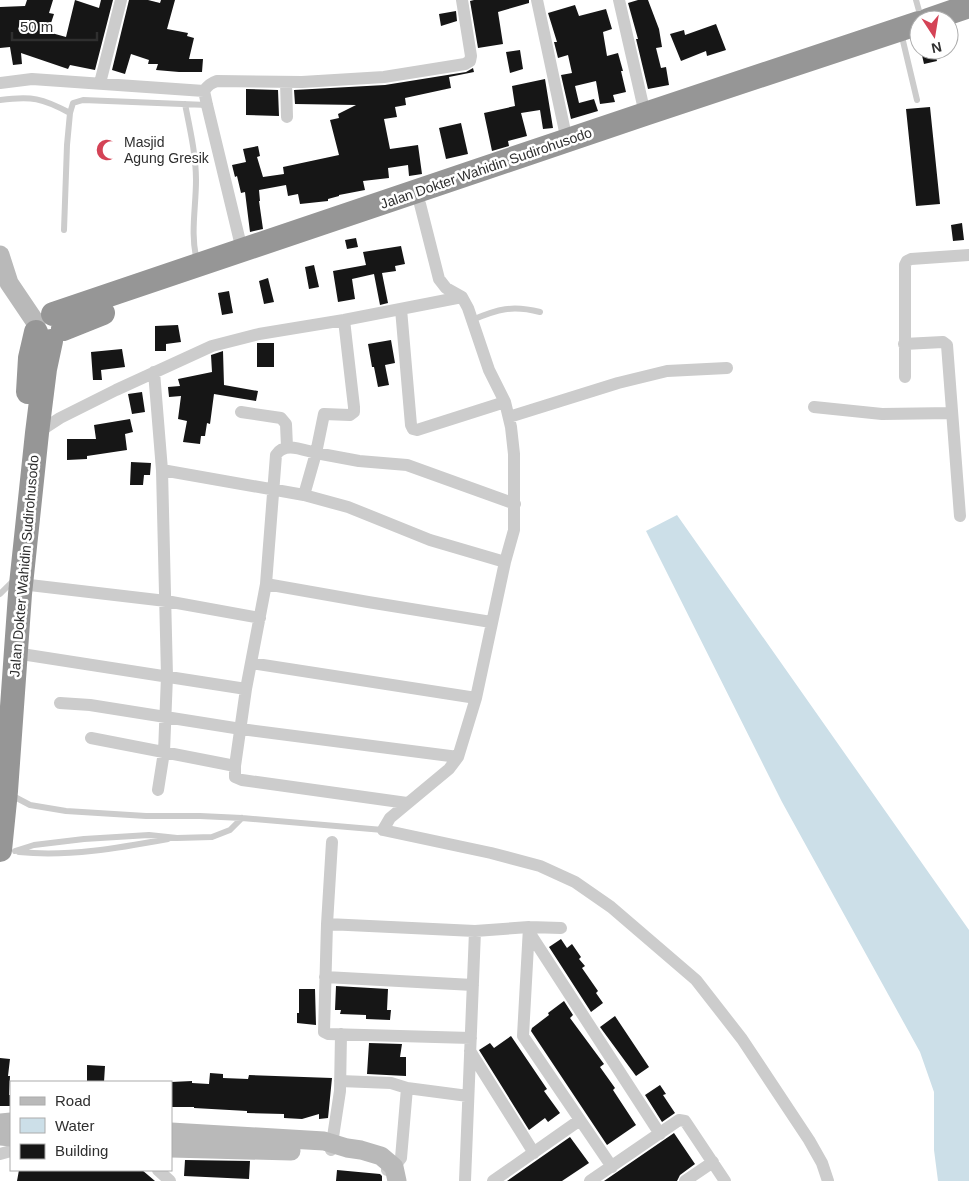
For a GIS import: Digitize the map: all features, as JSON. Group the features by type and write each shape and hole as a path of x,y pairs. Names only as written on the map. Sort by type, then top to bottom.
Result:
{"highway":[{"name":"Jalan Dokter Wahidin Sudirohusodo","path":"0,706 30,358 47,326 242,250 909,26"},
{"name":"Jalan Dokter Wahidin Sudirohusodo","path":"47,326 97,316 420,204 909,39"},
{"name":"Jalan Dokter Wahidin Sudirohusodo","path":"4,845 15,653 11,587 37,433 45,369 47,326"}],"street":[{"path":"100,83 121,0"},
{"path":"0,83 32,79 204,90 211,83 217,81 286,82 384,77 465,64 470,61 471,56 462,0"},
{"path":"537,0 567,141"},
{"path":"619,0 645,114"},
{"path":"286,82 287,117"},
{"path":"204,90 242,250"},
{"path":"420,204 439,279 446,288 462,297 490,370 505,402 514,454 516,504 514,530 505,562 476,698 458,757 449,769 390,818 383,830 491,853 540,866 575,882 610,907 696,980 742,1039 809,1140 822,1163 828,1181"},
{"path":"0,254 9,283 47,326"},
{"path":"905,377 905,265 907,261 911,259 969,254"},
{"path":"37,433 60,418 212,346 234,340 462,297"},
{"path":"401,309 411,425 413,429 417,430 505,402"},
{"path":"304,495 316,453 324,414 350,415 354,412 344,320"},
{"path":"904,344 946,342 952,413 963,483 960,516"},
{"path":"509,417 618,383 666,371 727,368"},
{"path":"154,372 162,470 167,676 164,752 158,790"},
{"path":"814,407 882,414 952,413"},
{"path":"240,412 281,418 286,424 287,447"},
{"path":"407,804 242,780 235,777 246,689 266,584 276,455 279,450 287,447 359,461 408,465 516,504"},
{"path":"162,470 304,495 348,507 430,540 505,562"},
{"path":"266,584 492,622"},
{"path":"11,587 166,601 260,618"},
{"path":"15,653 246,689"},
{"path":"252,663 476,698"},
{"path":"60,703 90,705 241,729 458,757"},
{"path":"91,738 235,766"},
{"path":"332,842 325,977 324,1030 326,1033 470,1044"},
{"path":"327,924 475,931 561,928"},
{"path":"529,929 523,1036 612,1167"},
{"path":"529,929 660,1134"},
{"path":"464,1181 475,931"},
{"path":"325,977 473,984"},
{"path":"336,1148 341,1034"},
{"path":"470,1044 534,1153"},
{"path":"340,1081 375,1084 391,1083 407,1088 468,1096"},
{"path":"172,1132 193,1141 336,1148 374,1153 389,1172 401,1158 407,1088"},
{"path":"494,1181 580,1120"},
{"path":"590,1181 679,1120 685,1121 725,1181"},
{"path":"172,1148 193,1141"},
{"path":"685,1181 713,1162"},
{"path":"159,1171 170,1181"}],"lane":[{"path":"913,60 917,100"},
{"path":"0,100 38,98 70,113"},
{"path":"64,230 72,105 79,100 207,105"},
{"path":"185,104 193,146 196,178 196,215 193,232 198,266"},
{"path":"472,320 486,314 516,308 540,312"},
{"path":"6,791 30,805 66,811 146,816 242,818 383,830"},
{"path":"4,845 34,845 84,839 149,835 196,838 222,835 242,818"},
{"path":"4,845 38,854 85,851 177,838"}],"water":[{"path":"677,515 969,930 969,1181 938,1181 934,1150 934,1092 920,1052 782,802 646,531"}],"building":[{"path":"27,0 53,0 49,13 54,14 48,32 66,37 75,0 99,8 101,0 113,0 95,70 70,65 68,69 21,53 22,64 13,65 10,47 0,48 0,7 25,6"},
{"path":"129,0 148,0 160,3 161,0 175,0 167,29 188,33 187,36 194,38 189,59 203,59 202,72 156,70 158,64 148,64 149,60 131,54 125,74 112,70"},
{"path":"529,0 529,3 498,12 503,44 478,48 470,1"},
{"path":"648,0 659,29 662,47 656,48 661,68 666,67 669,85 648,89 636,39 638,39 628,3"},
{"path":"575,5 579,16 606,9 612,29 603,32 607,56 618,53 626,92 613,95 615,102 600,104 596,81 575,86 579,103 594,99 598,111 571,119 561,75 572,73 568,55 558,58 554,42 557,42 548,13"},
{"path":"456,11 457,21 441,26 439,14"},
{"path":"716,24 726,50 707,56 706,51 681,61 670,34 684,30 685,35"},
{"path":"520,50 523,69 510,73 506,52"},
{"path":"923,60 937,61 924,64"},
{"path":"473,68 474,72 449,77 451,88 405,98 406,105 395,107 397,117 384,119 390,149 418,145 422,174 409,176 408,165 388,168 389,178 363,181 365,190 339,195 328,199 328,201 300,204 298,194 288,196 286,185 259,190 263,229 250,232 245,192 241,193 232,165 246,162 243,149 258,146 260,156 257,157 263,177 284,174 283,167 339,155 330,120 339,118 338,114 356,105 295,104 294,90 385,85 466,72"},
{"path":"545,79 553,128 543,129 540,110 521,113 527,136 508,141 509,146 492,151 484,113 515,106 512,86"},
{"path":"246,89 278,90 279,116 246,115"},
{"path":"930,107 940,204 916,206 906,109"},
{"path":"461,123 468,154 446,159 439,128"},
{"path":"962,223 964,240 953,241 951,225"},
{"path":"356,238 358,247 347,249 345,240"},
{"path":"401,246 405,264 395,266 396,271 382,273 388,303 380,305 374,274 352,279 355,299 338,302 333,271 366,265 363,252"},
{"path":"314,265 319,287 309,289 305,267"},
{"path":"268,278 274,302 264,304 259,281"},
{"path":"229,291 233,313 222,315 218,293"},
{"path":"178,325 181,342 166,344 166,351 155,351 155,326"},
{"path":"391,340 395,363 385,365 389,385 378,387 368,344"},
{"path":"257,343 274,343 274,367 257,367"},
{"path":"122,349 125,367 101,370 102,380 93,380 91,352"},
{"path":"223,351 224,385 258,391 256,401 214,394 210,424 207,423 205,436 201,436 200,444 183,442 187,421 178,419 181,396 169,397 168,387 180,386 178,379 212,372 211,355"},
{"path":"142,392 145,412 132,414 128,394"},
{"path":"130,419 133,432 125,434 127,450 87,456 87,459 67,460 67,439 96,439 94,425"},
{"path":"131,462 151,463 150,475 144,475 143,485 130,485"},
{"path":"561,939 567,948 572,944 581,957 579,959 585,966 582,968 598,991 596,993 603,1003 591,1012 549,947"},
{"path":"336,986 388,989 387,1010 391,1010 390,1020 366,1019 366,1015 340,1014 341,1010 335,1010"},
{"path":"299,989 315,989 316,1025 297,1023"},
{"path":"564,1001 573,1015 570,1018 604,1064 600,1067 615,1088 613,1090 636,1125 607,1145 531,1031 532,1028 549,1015 548,1013"},
{"path":"615,1016 649,1067 636,1076 600,1027"},
{"path":"511,1036 547,1089 544,1091 560,1113 548,1122 545,1118 529,1130 479,1050 490,1043 494,1048"},
{"path":"369,1043 402,1044 400,1057 406,1057 406,1076 367,1074"},
{"path":"0,1058 10,1059 8,1076 10,1076 10,1106 0,1106"},
{"path":"87,1065 105,1066 104,1081 87,1081"},
{"path":"210,1073 223,1074 223,1078 248,1079 249,1075 332,1078 328,1118 319,1119 319,1114 302,1119 284,1118 284,1114 172,1107 172,1082 192,1081 192,1083 209,1084"},
{"path":"660,1085 666,1094 663,1095 675,1113 662,1122 645,1095"},
{"path":"674,1133 695,1164 680,1175 677,1181 604,1181"},
{"path":"570,1137 589,1163 562,1181 507,1181"},
{"path":"185,1160 250,1161 249,1179 184,1176"},
{"path":"337,1170 380,1174 382,1181 336,1181"},
{"path":"19,1171 143,1171 155,1181 17,1181"}],"place":[{"name":"Masjid Agung Gresik","path":"107,150"}]}
